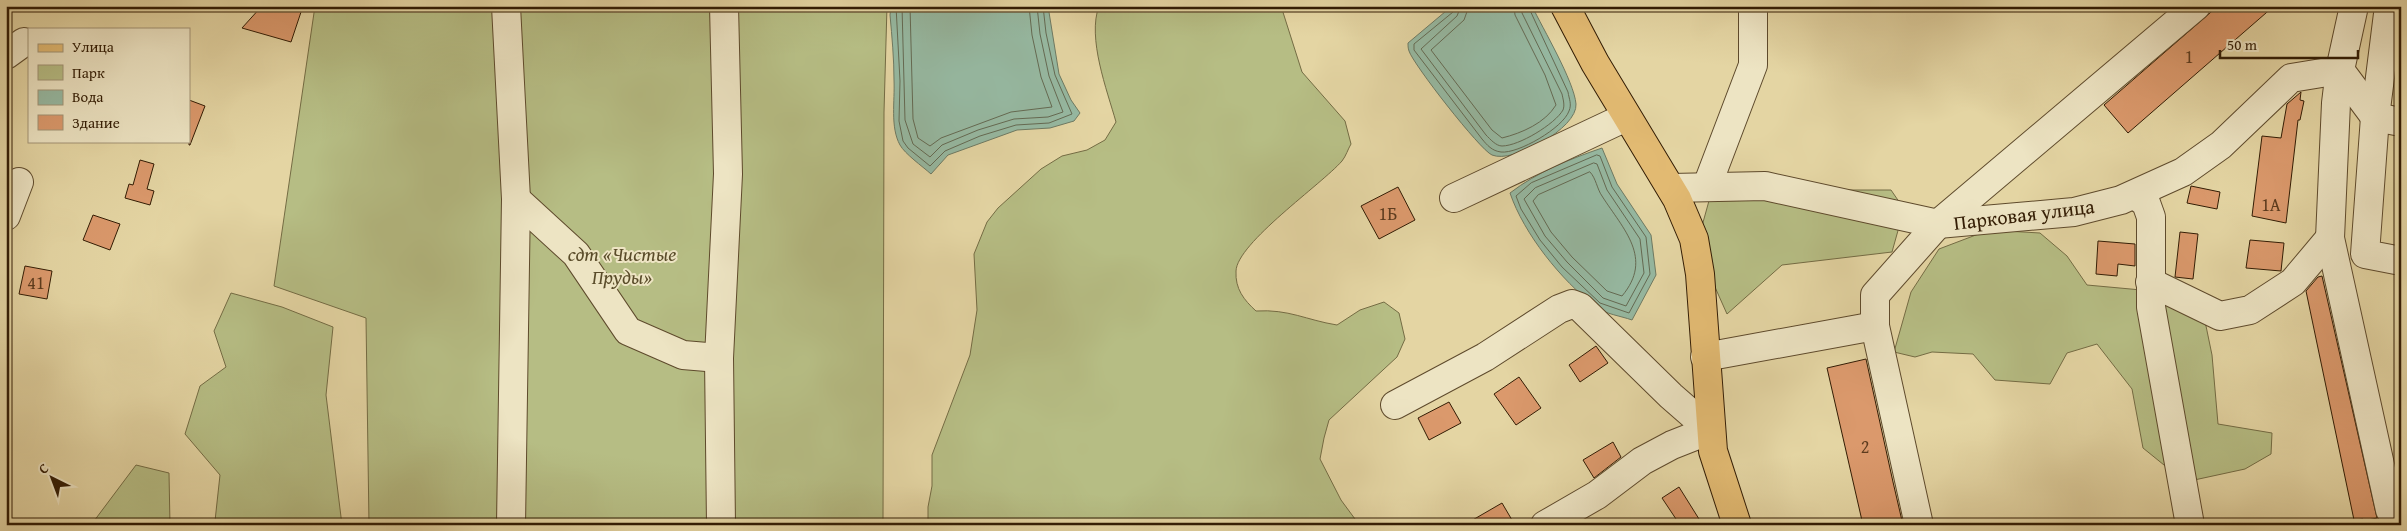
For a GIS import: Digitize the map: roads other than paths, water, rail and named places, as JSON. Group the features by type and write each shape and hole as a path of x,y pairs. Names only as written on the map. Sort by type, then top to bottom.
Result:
{"main road":[{"path":"1565,6 1626,117 1671,188 1694,239 1700,274 1710,430 1717,470 1736,525"}],"street":[{"path":"506,6 516,199 511,525"},
{"path":"721,525 719,358 728,174 724,6"},
{"path":"1708,186 1753,65 1754,6"},
{"path":"1919,525 1875,326 1875,295 1938,224 2196,6"},
{"path":"2354,6 2340,70 2332,161 2330,238 2390,510 2398,525"},
{"path":"2389,6 2388,120 2365,254 2401,261"},
{"path":"2340,70 2388,120"},
{"name":"Парковая улица","path":"1671,188 1765,186 1938,224 2074,212 2135,195 2183,172 2221,146 2291,78 2340,70"},
{"path":"1454,198 1626,117"},
{"path":"6,216 19,182"},
{"path":"2135,195 2146,203 2150,217 2150,307 2190,525"},
{"path":"516,199 576,254 628,330 683,355 719,358"},
{"path":"2150,282 2220,316 2250,310 2292,282 2330,238"},
{"path":"1395,405 1466,368 1541,319 1572,304 1580,307 1671,396 1710,430 1672,445 1642,461 1597,495 1545,525"},
{"path":"1705,356 1875,326"}],"water":[{"path":"891,6 1048,6 1059,74 1071,100 1080,113 1074,121 1050,128 1017,130 948,155 931,174 902,149 895,130"},
{"path":"1452,6 1532,6 1570,82 1576,104 1574,113 1556,133 1543,142 1514,154 1492,155 1485,150 1448,106 1413,59 1408,43"},
{"path":"1602,148 1617,184 1651,235 1656,275 1632,320 1608,313 1596,307 1570,284 1534,240 1516,209 1510,193 1520,185 1554,167"}],"park label":[{"name":"сдт «Чистые Пруды»","path":"622,264"}]}
